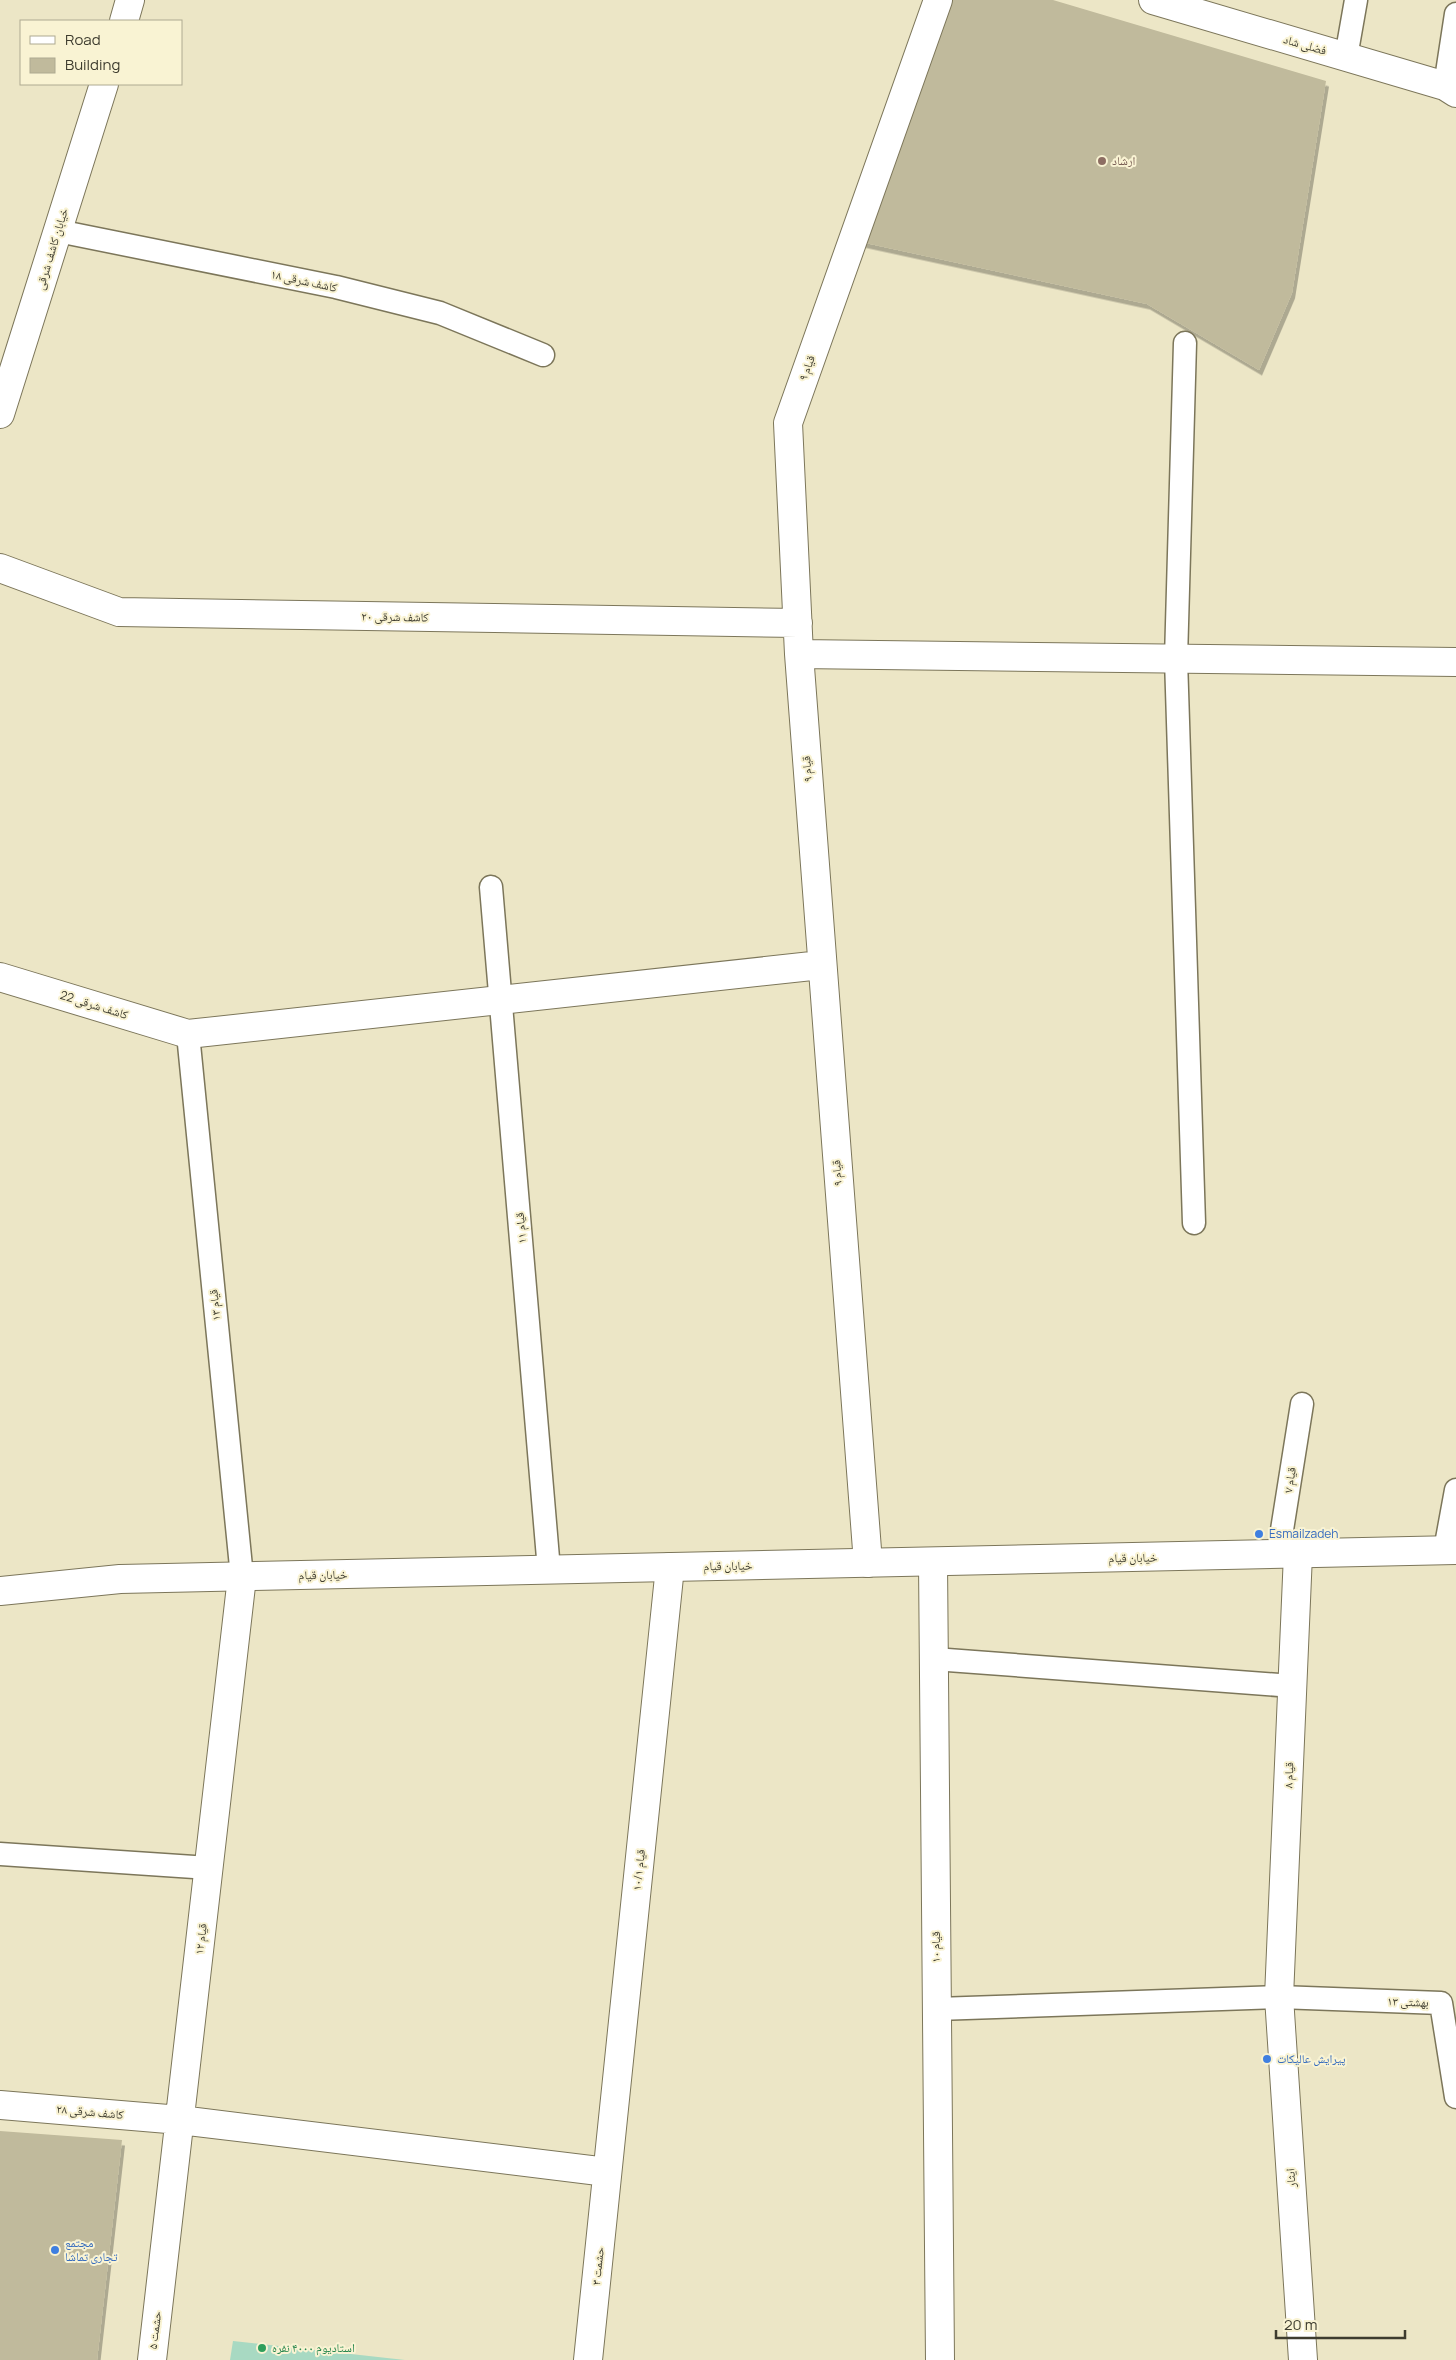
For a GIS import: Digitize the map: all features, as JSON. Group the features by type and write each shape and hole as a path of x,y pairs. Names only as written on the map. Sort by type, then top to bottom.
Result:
{"street":[{"path":"124,20 130,0"},
{"name":"قیام ۹","path":"868,1563 821,965 799,654 788,423 938,0"},
{"name":"فضلی شاد","path":"1153,0 1450,89"},
{"name":"خیابان کاشف شرقی","path":"0,414 104,85"},
{"name":"کاشف شرقی ۲۰","path":"0,568 119,612 798,623"},
{"path":"799,654 1456,662"},
{"path":"188,1034 821,965"},
{"name":"کاشف شرقی 22","path":"0,977 188,1034"},
{"name":"خیابان قیام","path":"0,1592 120,1579 1450,1550"},
{"name":"قیام ۸","path":"1279,1997 1292,1686 1288,1554"},
{"name":"قیام ۱۰","path":"933,1562 940,2360"},
{"name":"قیام ۱۰/۱","path":"607,2172 670,1567"},
{"name":"قیام ۱۲","path":"159,2301 242,1577"},
{"name":"ایثار","path":"1279,1997 1304,2360"},
{"name":"کاشف شرقی ۲۸","path":"0,2104 180,2120 607,2172"},
{"name":"حشمت ۳","path":"588,2360 607,2172"},
{"name":"حشمت ۵","path":"152,2360 159,2301"}],"lane":[{"path":"1346,57 1356,0"},
{"path":"1450,89 1456,14"},
{"name":"کاشف شرقی ۱۸","path":"58,231 336,287 440,313 543,354"},
{"path":"1185,343 1176,659 1194,1223"},
{"name":"قیام ۱۱","path":"491,887 549,1570"},
{"name":"قیام ۱۳","path":"188,1034 242,1577"},
{"name":"قیام ۷","path":"1288,1554 1302,1404"},
{"path":"1450,1550 1456,1490"},
{"path":"934,1659 1292,1686"},
{"path":"0,1854 209,1868"},
{"path":"937,2009 1279,1997"},
{"name":"بهشتی ۱۳","path":"1279,1997 1441,2003 1456,2097"}],"green space":[{"name":"استادیوم ۴۰۰۰ نفره","path":"233,2341 405,2360 230,2360"}],"building":[{"name":"ارشاد","path":"951,0 1053,0 1326,81 1292,293 1259,370 1147,304 861,242"},
{"name":"مجتمع تجاری تماشا","path":"0,2131 122,2140 97,2360 0,2360"}],"place":[{"name":"ارشاد","path":"1102,161"},
{"name":"Esmailzadeh","path":"1259,1534"},
{"name":"پیرایش عالیکات","path":"1267,2059"},
{"name":"مجتمع تجاری تماشا","path":"55,2250"},
{"name":"استادیوم ۴۰۰۰ نفره","path":"262,2348"}]}
